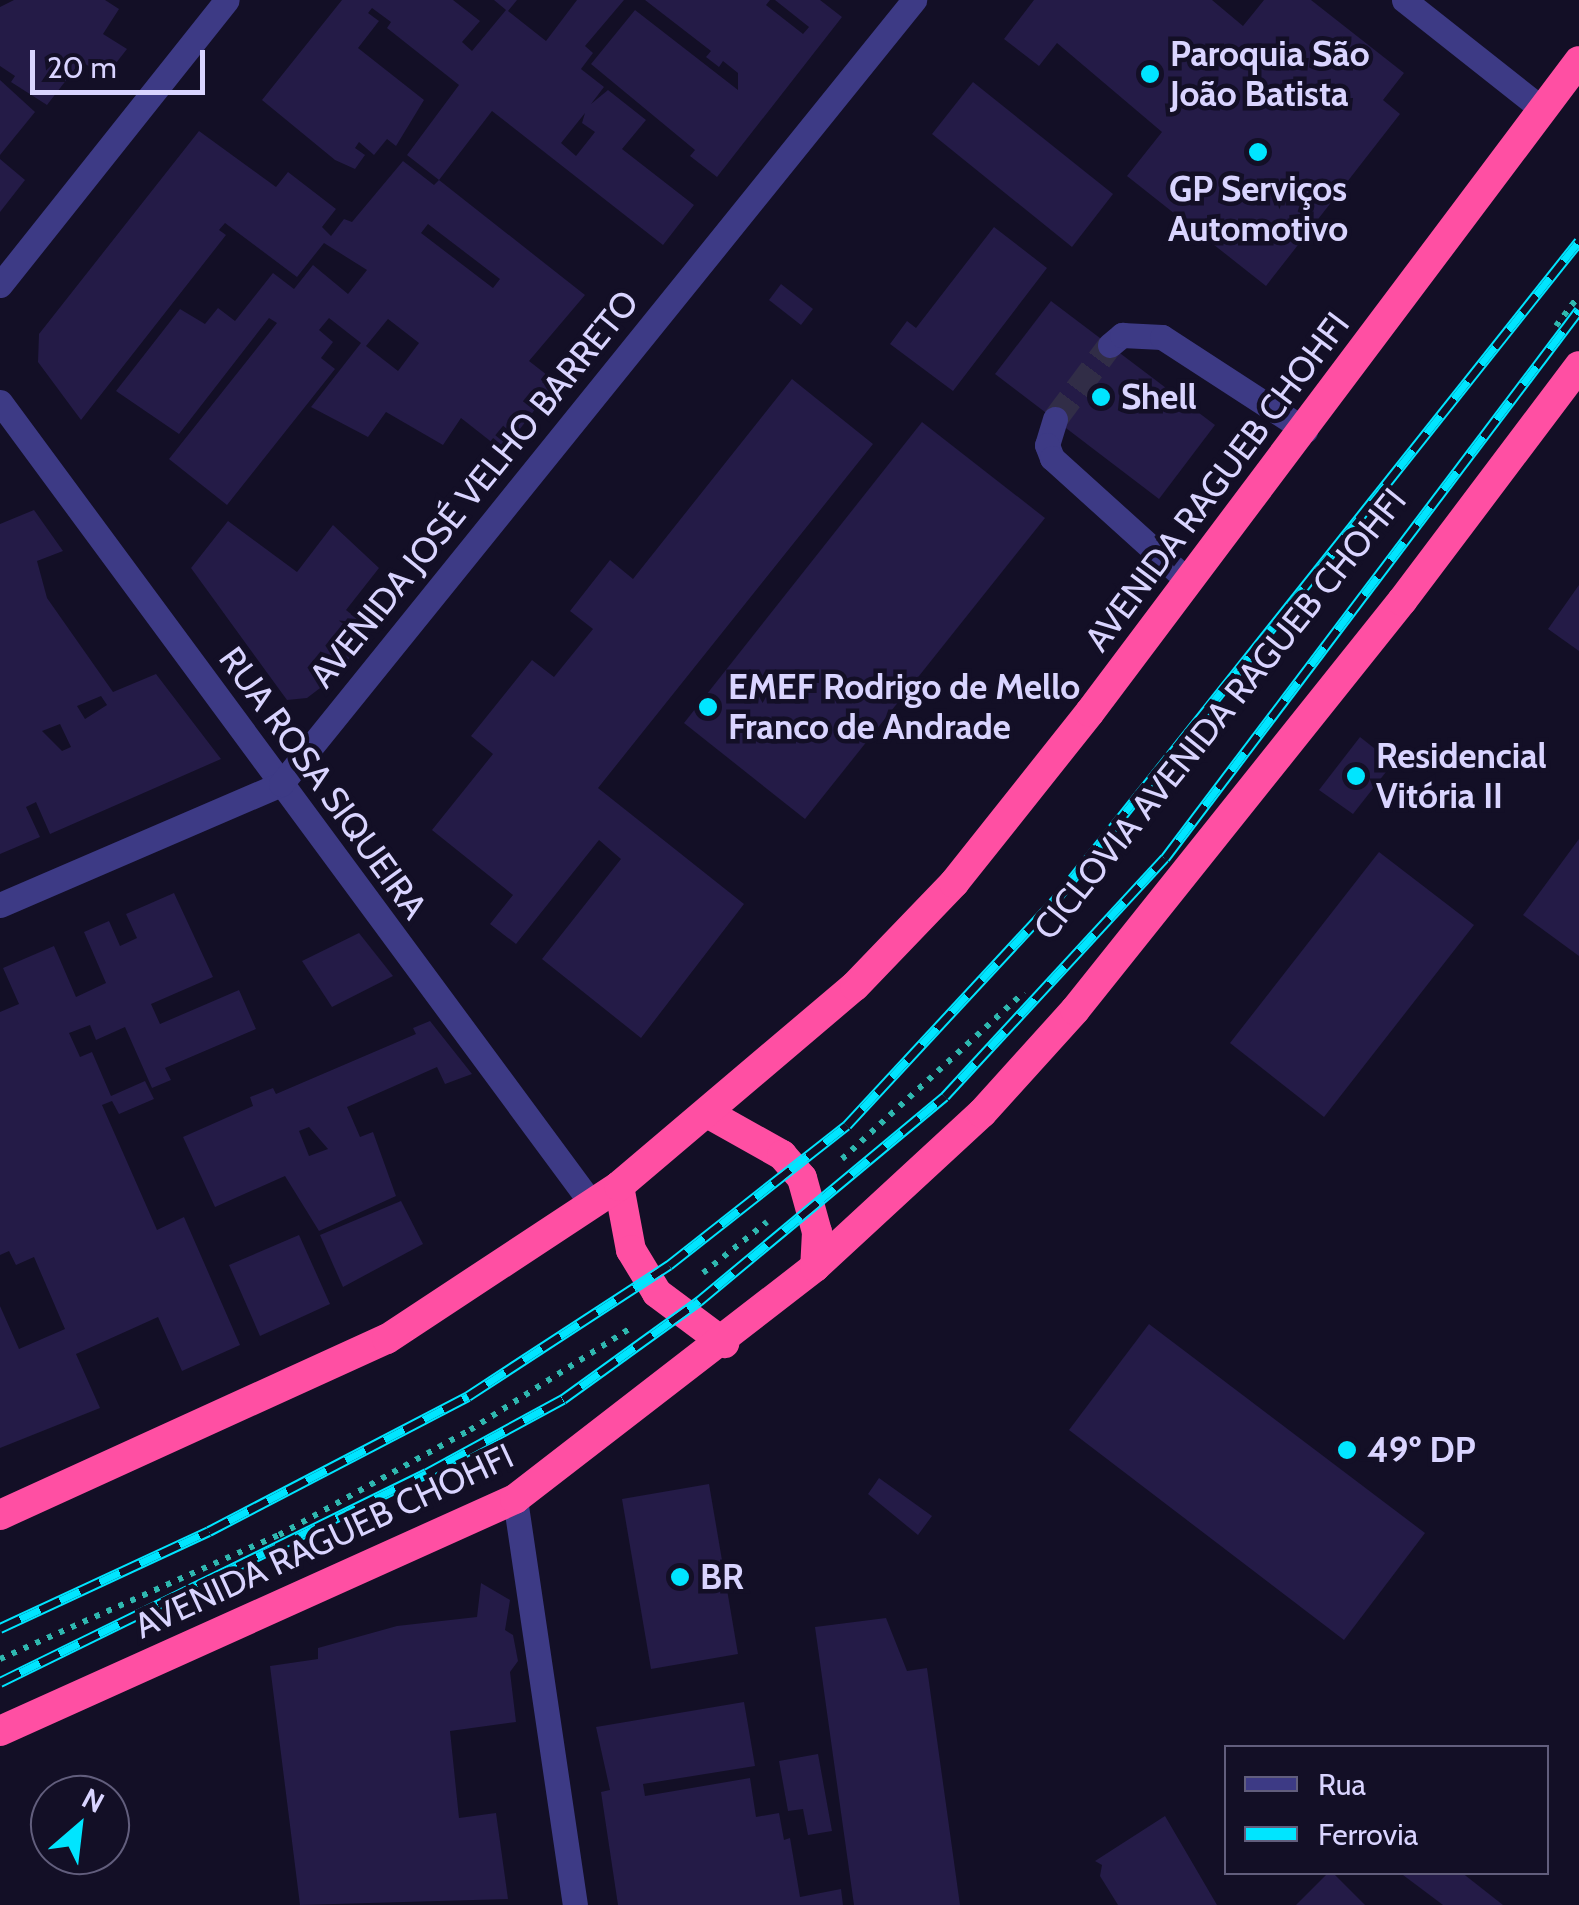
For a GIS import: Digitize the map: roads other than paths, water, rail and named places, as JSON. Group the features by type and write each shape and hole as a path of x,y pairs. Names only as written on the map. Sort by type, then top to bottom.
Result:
{"highway":[{"name":"AVENIDA RAGUEB CHOHFI","path":"0,1515 387,1340 620,1186 855,986 954,883 1305,430 1579,61"},
{"name":"AVENIDA RAGUEB CHOHFI","path":"0,1730 514,1500 724,1343 815,1267 982,1113 1088,995 1402,602 1579,366"},
{"path":"708,1114 782,1155 806,1189 817,1232 815,1267"},
{"path":"620,1186 631,1250 666,1301 724,1343"}],"street":[{"path":"0,285 227,0"},
{"name":"AVENIDA JOSÉ VELHO BARRETO","path":"0,906 280,784 914,0"},
{"path":"1404,0 1542,109"},
{"path":"1110,345 1122,335 1162,337 1305,430"},
{"name":"RUA ROSA SIQUEIRA","path":"0,402 592,1204"},
{"path":"1055,419 1047,446 1052,458 1186,580"},
{"path":"514,1500 574,1905"}],"tunnel":[{"path":"1055,419 1110,345"}],"railway":[{"path":"0,1628 209,1531 468,1396 669,1265 847,1125 1057,898 1579,241"},
{"path":"0,1682 427,1473 563,1399 699,1301 945,1096 1165,858 1579,310"}],"place":[{"name":"Paroquia São João Batista","path":"1150,74"},
{"name":"GP Serviços Automotivo","path":"1258,152"},
{"name":"Shell","path":"1101,397"},
{"name":"EMEF Rodrigo de Mello Franco de Andrade","path":"708,707"},
{"name":"Residencial Vitória II","path":"1356,776"},
{"name":"49º DP","path":"1347,1450"},
{"name":"BR","path":"680,1577"}]}
